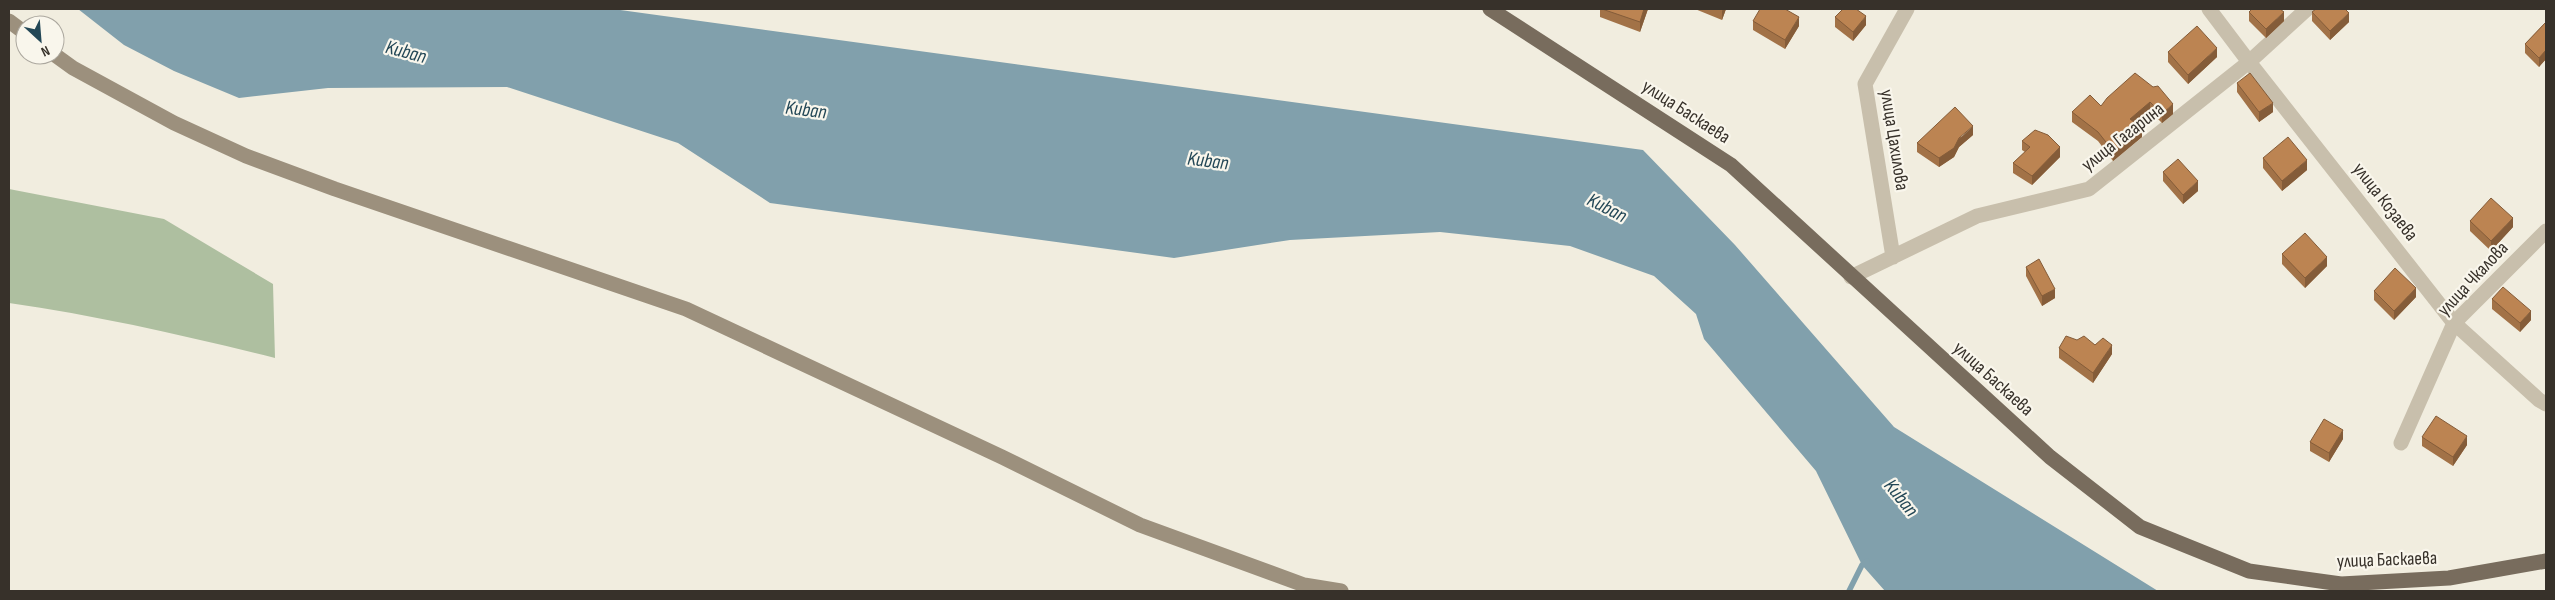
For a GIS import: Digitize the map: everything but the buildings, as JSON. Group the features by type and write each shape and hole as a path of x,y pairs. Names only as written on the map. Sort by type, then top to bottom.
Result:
{"main road":[{"name":"улица Баскаева","path":"1490,9 1731,165 1851,277 2050,457 2140,526 2249,571 2341,584 2449,578 2546,561"}],"street":[{"name":"улица Цахилова","path":"1893,257 1865,84 1907,9"},
{"name":"улица Козаева","path":"2209,9 2454,323 2539,400 2546,404"},
{"name":"улица Гагарина","path":"1851,277 1977,216 2089,189 2249,62 2307,9"},
{"path":"65,62 174,124 246,156 344,192 686,309 994,453 1140,525 1304,586 1341,591"},
{"name":"улица Чкалова","path":"2401,443 2454,323 2546,231"}],"green space":[{"path":"9,189 164,219 273,284 275,358 143,327 9,303"}],"water":[{"name":"Kuban","path":"78,9 613,9 1643,150 1735,245 1894,427 2158,591 1885,591 1862,565 1816,471 1704,339 1696,314 1654,276 1570,246 1440,232 1290,240 1174,258 770,203 678,143 507,87 328,88 239,98 174,71 124,45"}],"waterway":[{"path":"1849,591 1862,565 1867,561"}]}
